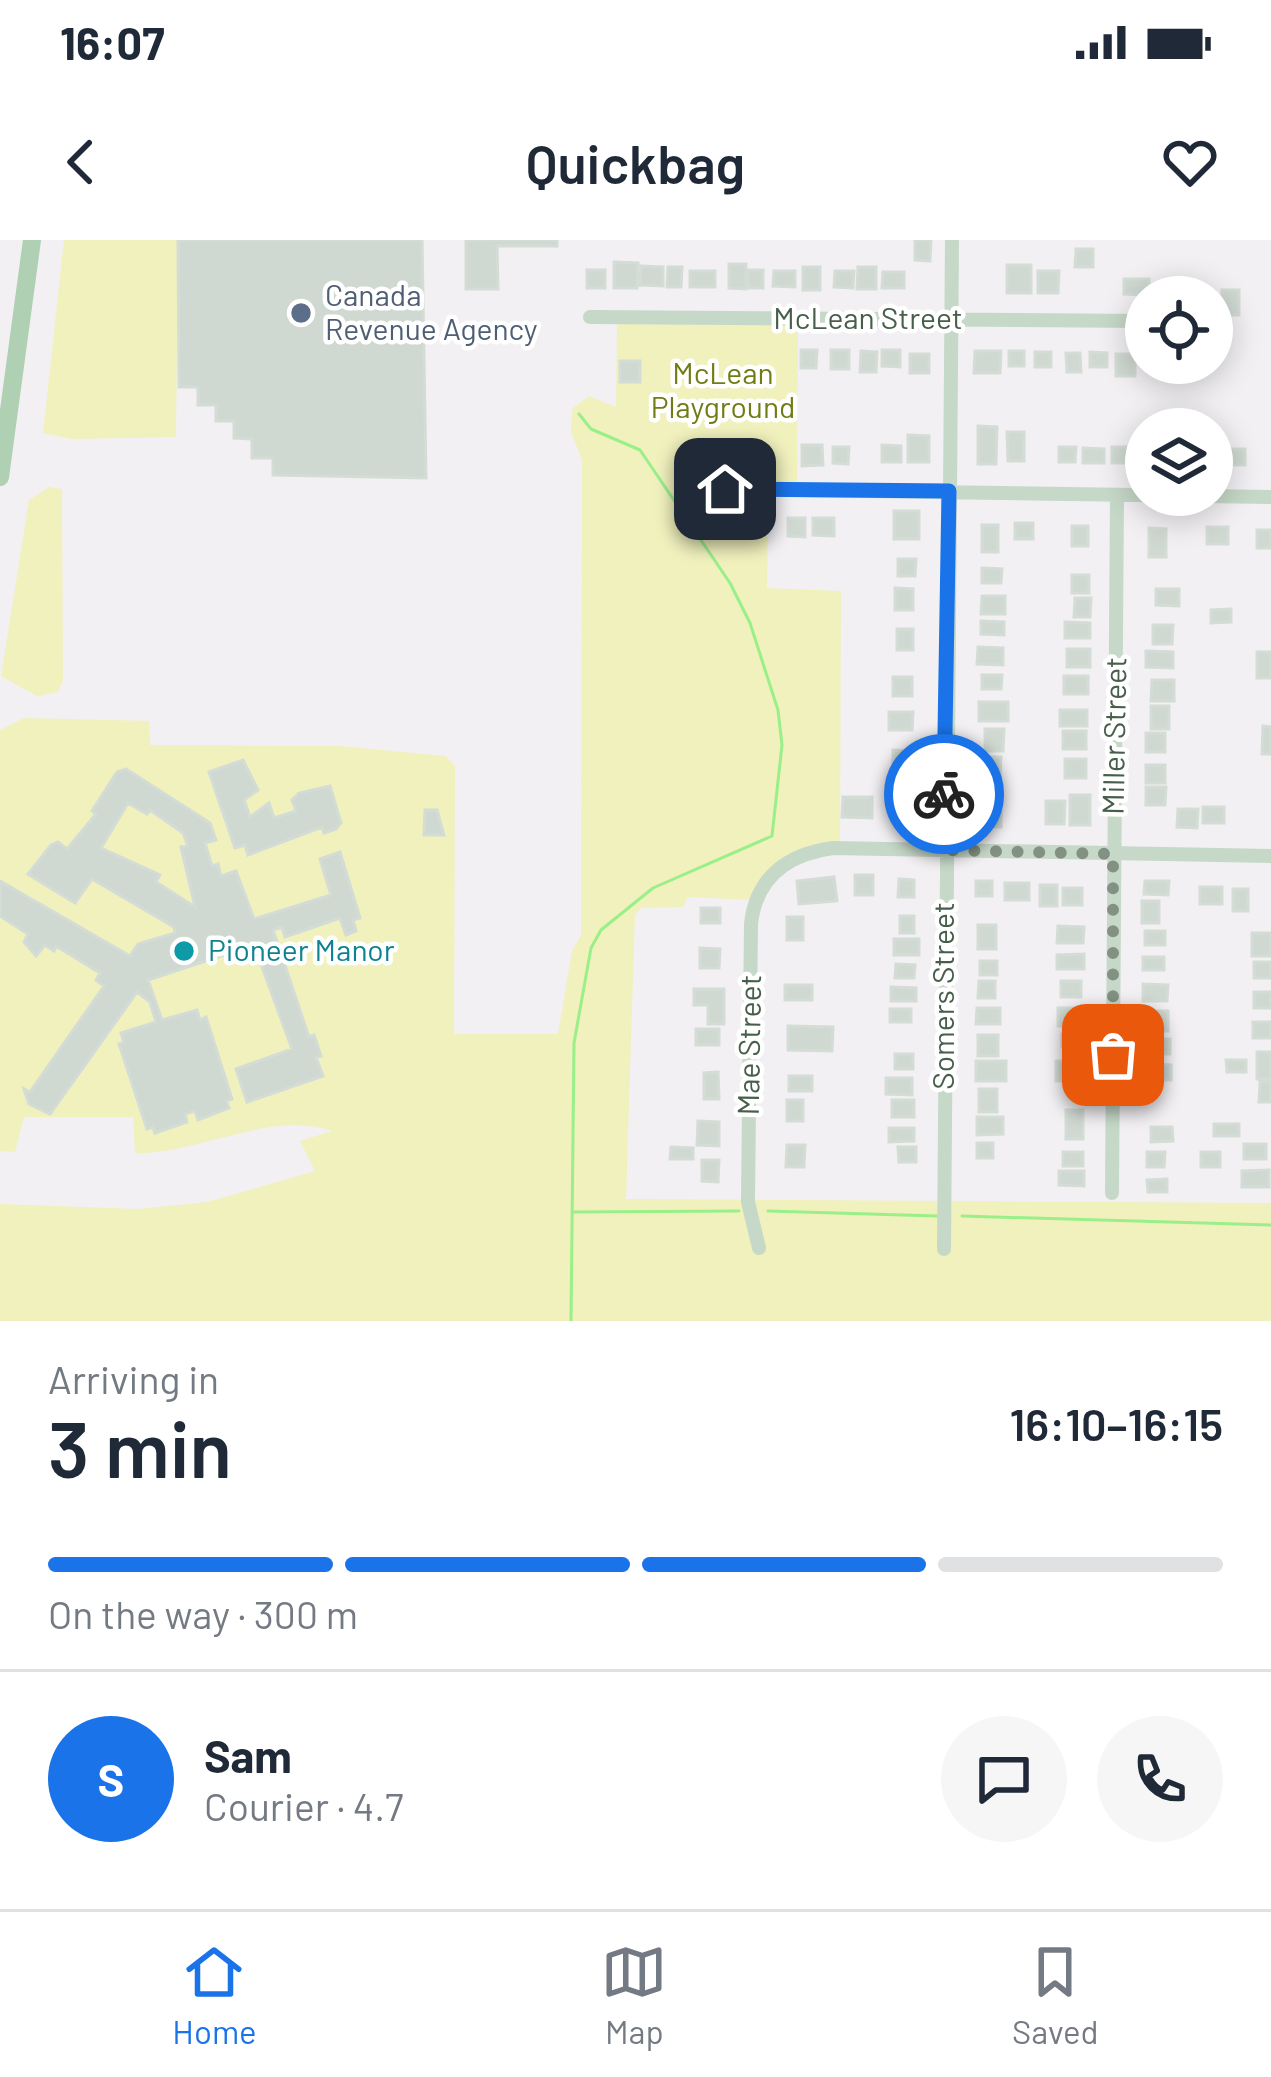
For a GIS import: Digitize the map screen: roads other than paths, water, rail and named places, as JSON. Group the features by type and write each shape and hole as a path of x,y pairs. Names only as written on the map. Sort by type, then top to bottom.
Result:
{"main road":[{"path":"0,477 32,240"},
{"path":"24,305 45,240"}],"street":[{"name":"Somers Street","path":"944,1249 952,240"},
{"name":"McLean Street","path":"590,317 1125,321"},
{"path":"725,489 1271,497"},
{"name":"Miller Street","path":"1112,1193 1118,495"},
{"name":"Mae Street","path":"760,1248 748,1202 751,924 757,894 794,858 833,848 944,850"},
{"path":"944,850 1271,856"}],"waterway":[{"path":"571,1321 574,1043 591,948 601,930 653,888 772,836 782,745 778,710 750,623 730,583 640,450 591,429 579,414"},
{"path":"573,1212 739,1211"},
{"path":"768,1211 937,1216"},
{"path":"962,1216 1271,1225"}],"place":[{"name":"Canada Revenue Agency","path":"301,313"},
{"name":"Pioneer Manor","path":"184,951"}],"park label":[{"name":"McLean Playground","path":"723,391"}]}
